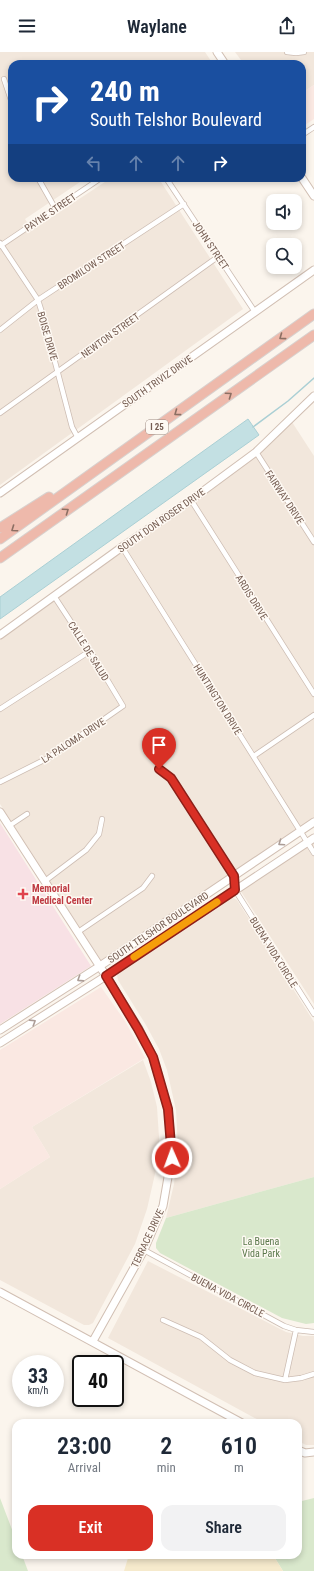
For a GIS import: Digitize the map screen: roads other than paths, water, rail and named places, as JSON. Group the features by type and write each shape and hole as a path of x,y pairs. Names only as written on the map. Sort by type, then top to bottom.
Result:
{"highway":[{"name":"I 25","path":"0,539 314,314"},
{"name":"I 25","path":"0,558 314,335"},
{"path":"0,528 125,450"}],"street":[{"path":"287,52 304,52"},
{"path":"4,79 8,91"},
{"path":"40,182 55,208"},
{"name":"PAYNE STREET","path":"0,245 95,182"},
{"name":"JOHN STREET","path":"169,182 255,312"},
{"path":"305,182 314,196"},
{"name":"BROMILOW STREET","path":"0,330 38,300 184,204"},
{"name":"BOISE DRIVE","path":"0,245 38,300 72,427 78,438"},
{"name":"NEWTON STREET","path":"0,413 219,256"},
{"name":"SOUTH TRIVIZ DRIVE","path":"0,493 314,270"},
{"name":"SOUTH DON ROSER DRIVE","path":"0,635 256,452 314,396"},
{"name":"FAIRWAY DRIVE","path":"256,452 314,542"},
{"name":"ARDIS DRIVE","path":"190,500 314,694"},
{"name":"HUNTINGTON DRIVE","path":"122,547 314,852"},
{"name":"CALLE DE SALUD","path":"54,596 90,651 123,706"},
{"path":"0,709 90,651"},
{"name":"LA PALOMA DRIVE","path":"0,782 48,758 123,706"},
{"path":"254,756 314,715"},
{"path":"159,769 171,778 234,876 235,890"},
{"name":"TERRACE DRIVE","path":"0,812 100,966 149,1049 168,1109 172,1154 162,1206 144,1250 93,1341"},
{"path":"9,826 27,814"},
{"path":"45,881 86,850 99,834 102,819"},
{"name":"SOUTH TELSHOR BOULEVARD","path":"0,1030 100,966 314,822"},
{"name":"SOUTH TELSHOR BOULEVARD","path":"0,1043 106,976 314,838"},
{"path":"78,932 143,888 152,876"},
{"name":"BUENA VIDA CIRCLE","path":"235,890 314,1014"},
{"name":"BUENA VIDA CIRCLE","path":"144,1250 284,1326 296,1330 314,1332"},
{"path":"0,1292 235,1419"},
{"path":"163,1320 201,1337 230,1360 256,1373 285,1380 301,1378 314,1374"},
{"path":"285,1380 296,1330"},
{"path":"302,1452 314,1452"}],"water":[{"path":"248,419 259,435 0,619 0,597"}],"waterway":[{"path":"253,427 288,401 314,378"}],"place":[{"name":"Memorial Medical Center","path":"23,894"}],"park label":[{"name":"La Buena Vida Park","path":"261,1246"}]}
